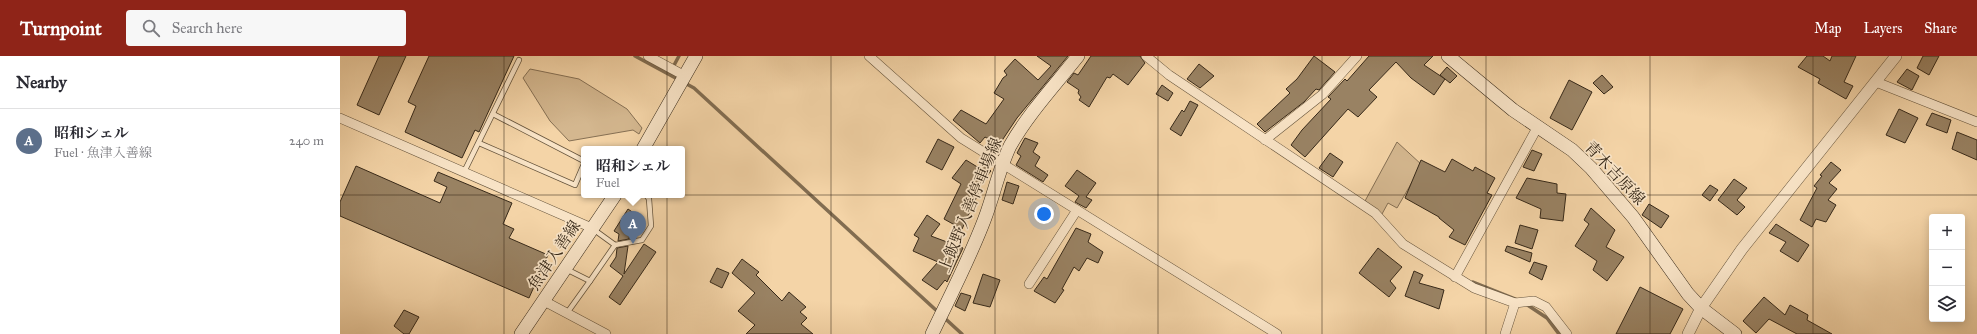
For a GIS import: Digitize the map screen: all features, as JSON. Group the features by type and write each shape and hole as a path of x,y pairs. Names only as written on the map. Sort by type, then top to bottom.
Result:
{"main road":[{"path":"645,146 696,56"},
{"name":"上飯野入善停車場線","path":"932,334 969,257 985,218 1002,164 1011,145 1023,127 1078,56"},
{"name":"青木吉原線","path":"1448,56 1537,128 1572,150 1591,168 1633,217 1688,294 1701,308 1735,334"},
{"name":"魚津入善線","path":"521,334 613,198"}],"street":[{"path":"648,56 685,76"},
{"path":"869,56 961,138 1277,334"},
{"path":"1146,56 1169,75 1375,213 1403,244 1474,288 1515,303 1534,301 1546,307 1567,334"},
{"path":"1265,140 1323,94 1357,56"},
{"path":"1688,334 1701,308 1742,249 1896,56"},
{"path":"1876,82 1977,122"},
{"path":"340,118 592,228"},
{"path":"1455,277 1537,128"},
{"path":"1029,284 1077,210"},
{"path":"544,301 606,334"},
{"path":"1505,334 1515,303"}],"lane":[{"path":"464,172 519,60"},
{"path":"493,114 581,159"},
{"path":"479,143 575,185 581,171"},
{"path":"567,313 615,245 642,240 651,226 648,198"},
{"path":"592,228 615,245"},
{"path":"566,268 590,281"}],"shaded area":[{"path":"530,69 579,79 627,109 642,128 639,134 633,130 569,141 550,121 523,78"},
{"path":"1397,142 1422,165 1397,208 1388,203 1382,214 1365,201"}],"building":[{"path":"379,56 406,56 379,115 357,105"},
{"path":"429,56 514,56 479,132 475,130 462,158 405,132 416,106 408,102"},
{"path":"1037,56 1068,56 1017,118 999,145 985,137 980,143 953,120 961,110 986,124 1004,99 994,93 1003,78 1007,75 1004,71 1015,59 1038,80 1051,66"},
{"path":"1091,56 1140,56 1145,63 1128,85 1113,74 1110,78 1107,77 1089,107 1079,100 1081,97 1078,93 1079,90 1067,82 1074,73 1078,75"},
{"path":"1314,56 1335,72 1319,90 1316,89 1304,102 1265,132 1257,124 1290,93 1286,89 1297,79"},
{"path":"1369,56 1433,56 1424,65 1445,79 1434,95 1411,78 1396,62 1369,90 1377,97 1358,117 1348,109 1305,157 1291,145 1302,130 1331,99 1328,97 1345,79 1347,81"},
{"path":"1807,56 1823,56 1830,61 1832,56 1856,56 1844,82 1853,86 1846,99 1818,83 1820,79 1798,67"},
{"path":"1923,56 1939,56 1929,75 1917,68"},
{"path":"1199,64 1214,76 1200,88 1187,79"},
{"path":"1447,67 1457,76 1450,83 1440,75"},
{"path":"1907,69 1919,76 1912,90 1897,82"},
{"path":"1602,75 1613,87 1604,94 1593,83"},
{"path":"1569,80 1592,92 1572,130 1550,118"},
{"path":"1162,85 1173,93 1168,101 1156,94"},
{"path":"1190,101 1198,105 1181,136 1170,129 1182,110 1184,112"},
{"path":"1899,109 1918,118 1905,143 1886,135"},
{"path":"1932,113 1951,120 1947,133 1926,125"},
{"path":"1957,132 1977,140 1977,160 1952,149"},
{"path":"1025,138 1038,143 1033,152 1040,157 1035,166 1048,175 1043,182 1016,165 1021,156 1017,153"},
{"path":"938,139 954,147 942,170 926,162"},
{"path":"1532,150 1542,154 1534,171 1523,167"},
{"path":"1330,153 1343,162 1333,177 1319,168"},
{"path":"1452,159 1473,171 1475,167 1495,178 1487,193 1492,195 1465,245 1449,237 1454,230 1439,217 1405,198 1421,160 1445,172"},
{"path":"966,160 979,168 981,164 991,171 977,187 980,190 962,229 944,219 961,184 952,178"},
{"path":"1831,162 1841,170 1829,183 1837,189 1828,200 1836,205 1826,222 1816,219 1812,227 1800,220 1817,188 1814,186 1822,176 1820,175"},
{"path":"356,166 440,203 447,187 434,181 438,172 512,203 503,224 514,229 509,238 548,255 529,298 340,216 340,202"},
{"path":"1077,170 1096,183 1086,197 1092,200 1086,208 1075,202 1079,196 1065,186"},
{"path":"1527,178 1557,184 1557,193 1566,194 1563,221 1540,218 1541,209 1516,198"},
{"path":"1734,179 1747,188 1737,200 1745,207 1737,215 1718,200"},
{"path":"1007,182 1019,186 1013,204 1002,200"},
{"path":"1710,185 1718,190 1710,201 1702,195"},
{"path":"1649,204 1669,216 1661,228 1642,215"},
{"path":"1591,208 1615,230 1606,247 1624,257 1607,281 1593,270 1597,261 1575,246 1589,224 1584,220"},
{"path":"628,209 638,216 631,228 629,239 618,241 619,234 614,231"},
{"path":"927,215 940,224 931,236 963,248 947,282 945,280 937,290 922,280 938,262 913,251 919,238 914,235"},
{"path":"1776,224 1809,245 1798,262 1780,251 1786,242 1769,233"},
{"path":"1520,225 1538,230 1532,249 1515,243"},
{"path":"1076,228 1091,234 1088,242 1103,252 1098,263 1087,258 1079,271 1074,267 1062,289 1064,290 1055,303 1034,291 1044,277 1047,279"},
{"path":"644,244 656,252 620,305 609,297 623,276 610,266 616,257 617,248 628,246 624,274"},
{"path":"1507,246 1532,253 1530,262 1505,251"},
{"path":"1378,248 1402,267 1390,281 1396,288 1389,297 1359,273"},
{"path":"742,259 759,272 756,275 782,301 789,292 806,307 800,312 807,318 801,324 813,334 746,334 755,325 738,311 755,293 732,273"},
{"path":"1534,262 1547,266 1542,280 1529,273"},
{"path":"717,268 729,273 722,288 710,282"},
{"path":"1414,271 1423,275 1419,283 1444,290 1439,309 1405,296"},
{"path":"983,274 1000,280 990,307 973,303"},
{"path":"1640,287 1683,309 1670,334 1616,334"},
{"path":"961,293 971,296 965,311 955,306"},
{"path":"1764,297 1785,315 1790,305 1808,315 1807,320 1832,334 1797,334 1769,319 1756,333 1743,321"},
{"path":"404,310 419,317 409,334 404,334 394,326"}],"waterway":[{"path":"635,56 694,88 962,334"},
{"path":"672,69 679,56"},
{"path":"1473,282 1518,300"},
{"path":"1526,304 1547,318 1559,334"}],"place":[{"name":"昭和シェル","path":"633,244"}]}
